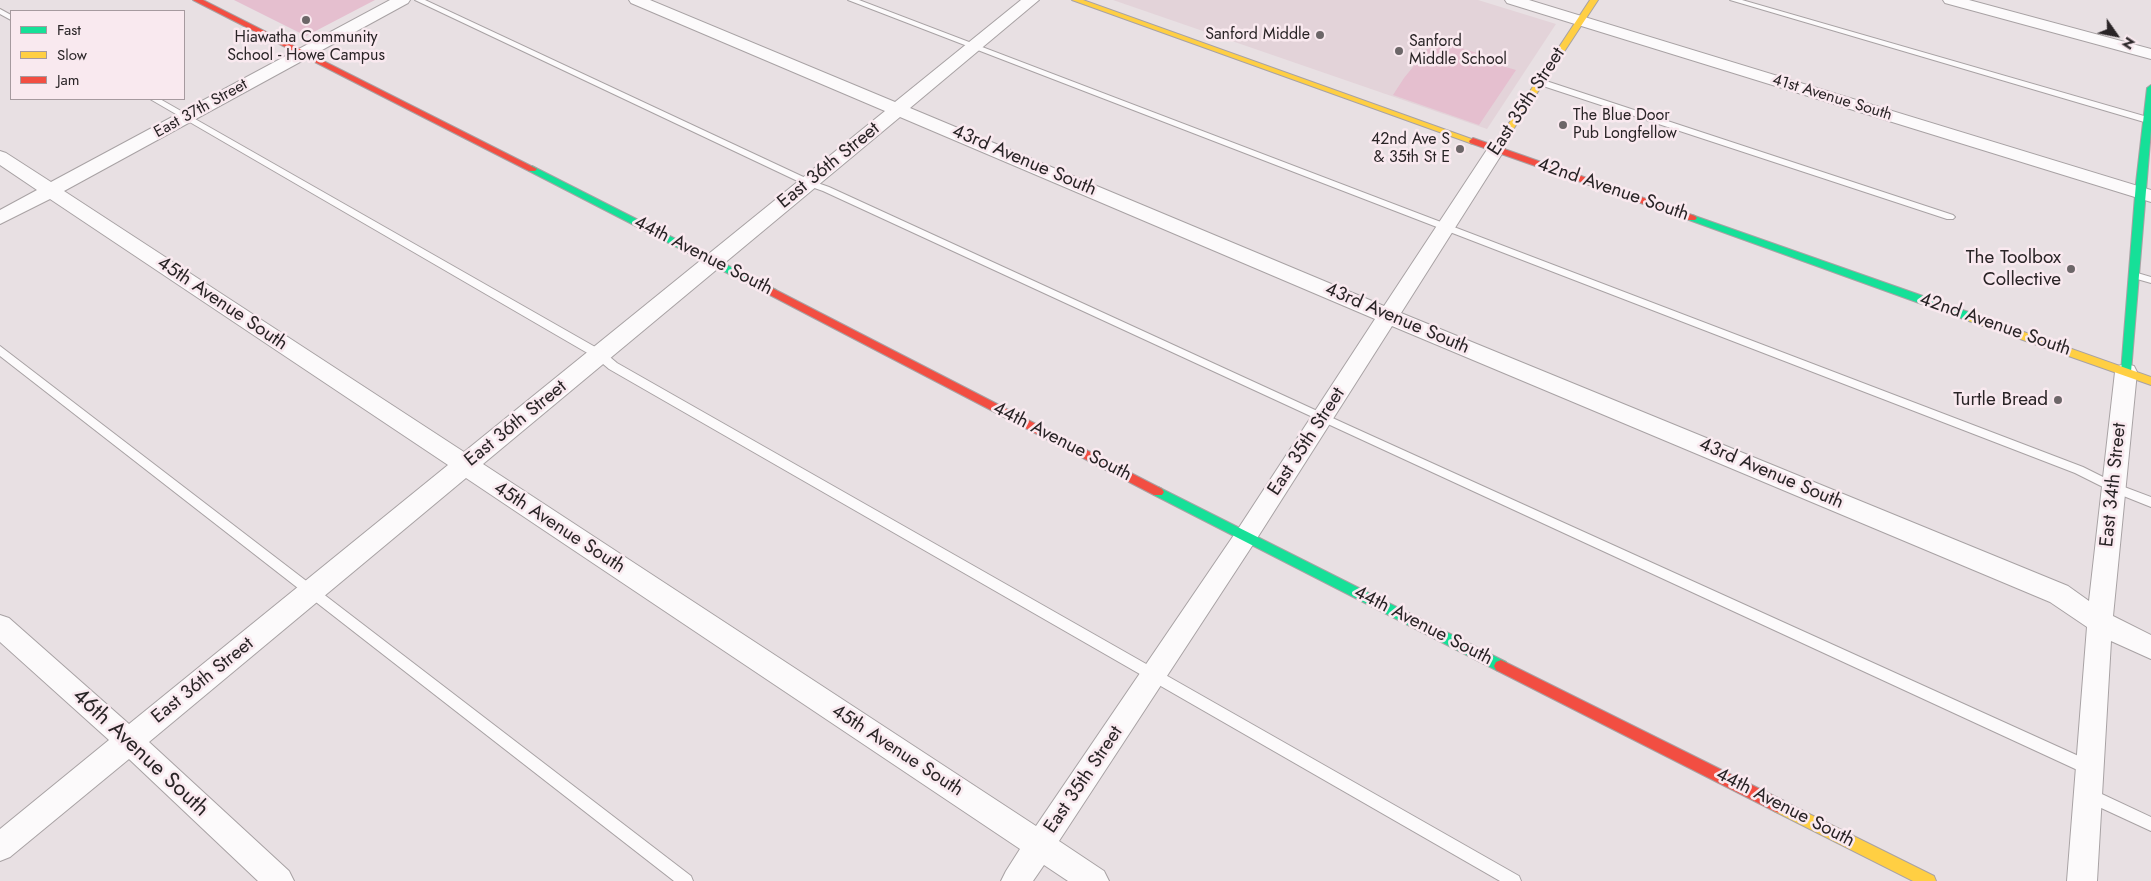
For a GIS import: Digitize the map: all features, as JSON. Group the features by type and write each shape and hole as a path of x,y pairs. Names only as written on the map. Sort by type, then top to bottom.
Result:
{"street":[{"name":"44th Avenue South","path":"197,0 714,261 1246,536 1929,881"},
{"name":"East 37th Street","path":"0,218 402,0"},
{"name":"43rd Avenue South","path":"637,0 2059,594 2101,623 2151,648"},
{"name":"East 36th Street","path":"0,847 1031,0"},
{"name":"42nd Avenue South","path":"1076,0 2151,381"},
{"name":"41st Avenue South","path":"1512,0 2146,194"},
{"name":"East 35th Street","path":"1016,881 1056,824 1324,418 1594,0"},
{"path":"1951,0 2151,54"},
{"name":"East 34th Street","path":"2082,881 2101,602 2115,488 2134,275 2146,194 2151,88"},
{"name":"45th Avenue South","path":"0,158 1094,881"},
{"name":"46th Avenue South","path":"0,626 130,742 279,881"}],"lane":[{"path":"419,0 808,183 826,189 1391,450 2090,768"},
{"path":"852,0 2070,466 2115,488 2151,502"},
{"path":"1734,0 2149,120"},
{"path":"1540,82 1950,217"},
{"path":"156,100 600,354 613,366 1152,676 1514,881"},
{"path":"2134,275 2151,280"},
{"path":"0,350 686,881"},
{"path":"2087,794 2151,824"}],"shaded area":[{"name":"Hiawatha Community School - Howe Campus","path":"234,0 375,0 306,36"},
{"name":"Sanford Middle School","path":"1113,0 1478,0 1556,24 1487,129"},
{"path":"1435,40 1487,56 1485,61 1516,70 1479,125 1393,95 1404,78"}],"traffic: fast":[{"path":"2126,372 2141,183 2151,88"},
{"path":"532,169 772,292"},
{"path":"1692,218 1973,318"},
{"path":"1158,492 1501,666"}],"traffic: slow":[{"path":"1076,0 1473,141"},
{"path":"1496,149 1594,0"},
{"path":"1973,318 2151,381"},
{"path":"1779,806 1929,881"}],"traffic: jam":[{"path":"197,0 532,169"},
{"path":"1473,141 1692,218"},
{"path":"772,292 1158,492"},
{"path":"1501,666 1779,806"}],"place":[{"name":"Hiawatha Community School - Howe Campus","path":"306,20"},
{"name":"Sanford Middle","path":"1320,35"},
{"name":"Sanford Middle School","path":"1399,51"},
{"name":"The Blue Door Pub Longfellow","path":"1563,125"},
{"name":"42nd Ave S & 35th St E","path":"1460,149"},
{"name":"The Toolbox Collective","path":"2071,269"},
{"name":"Turtle Bread","path":"2058,400"}]}
